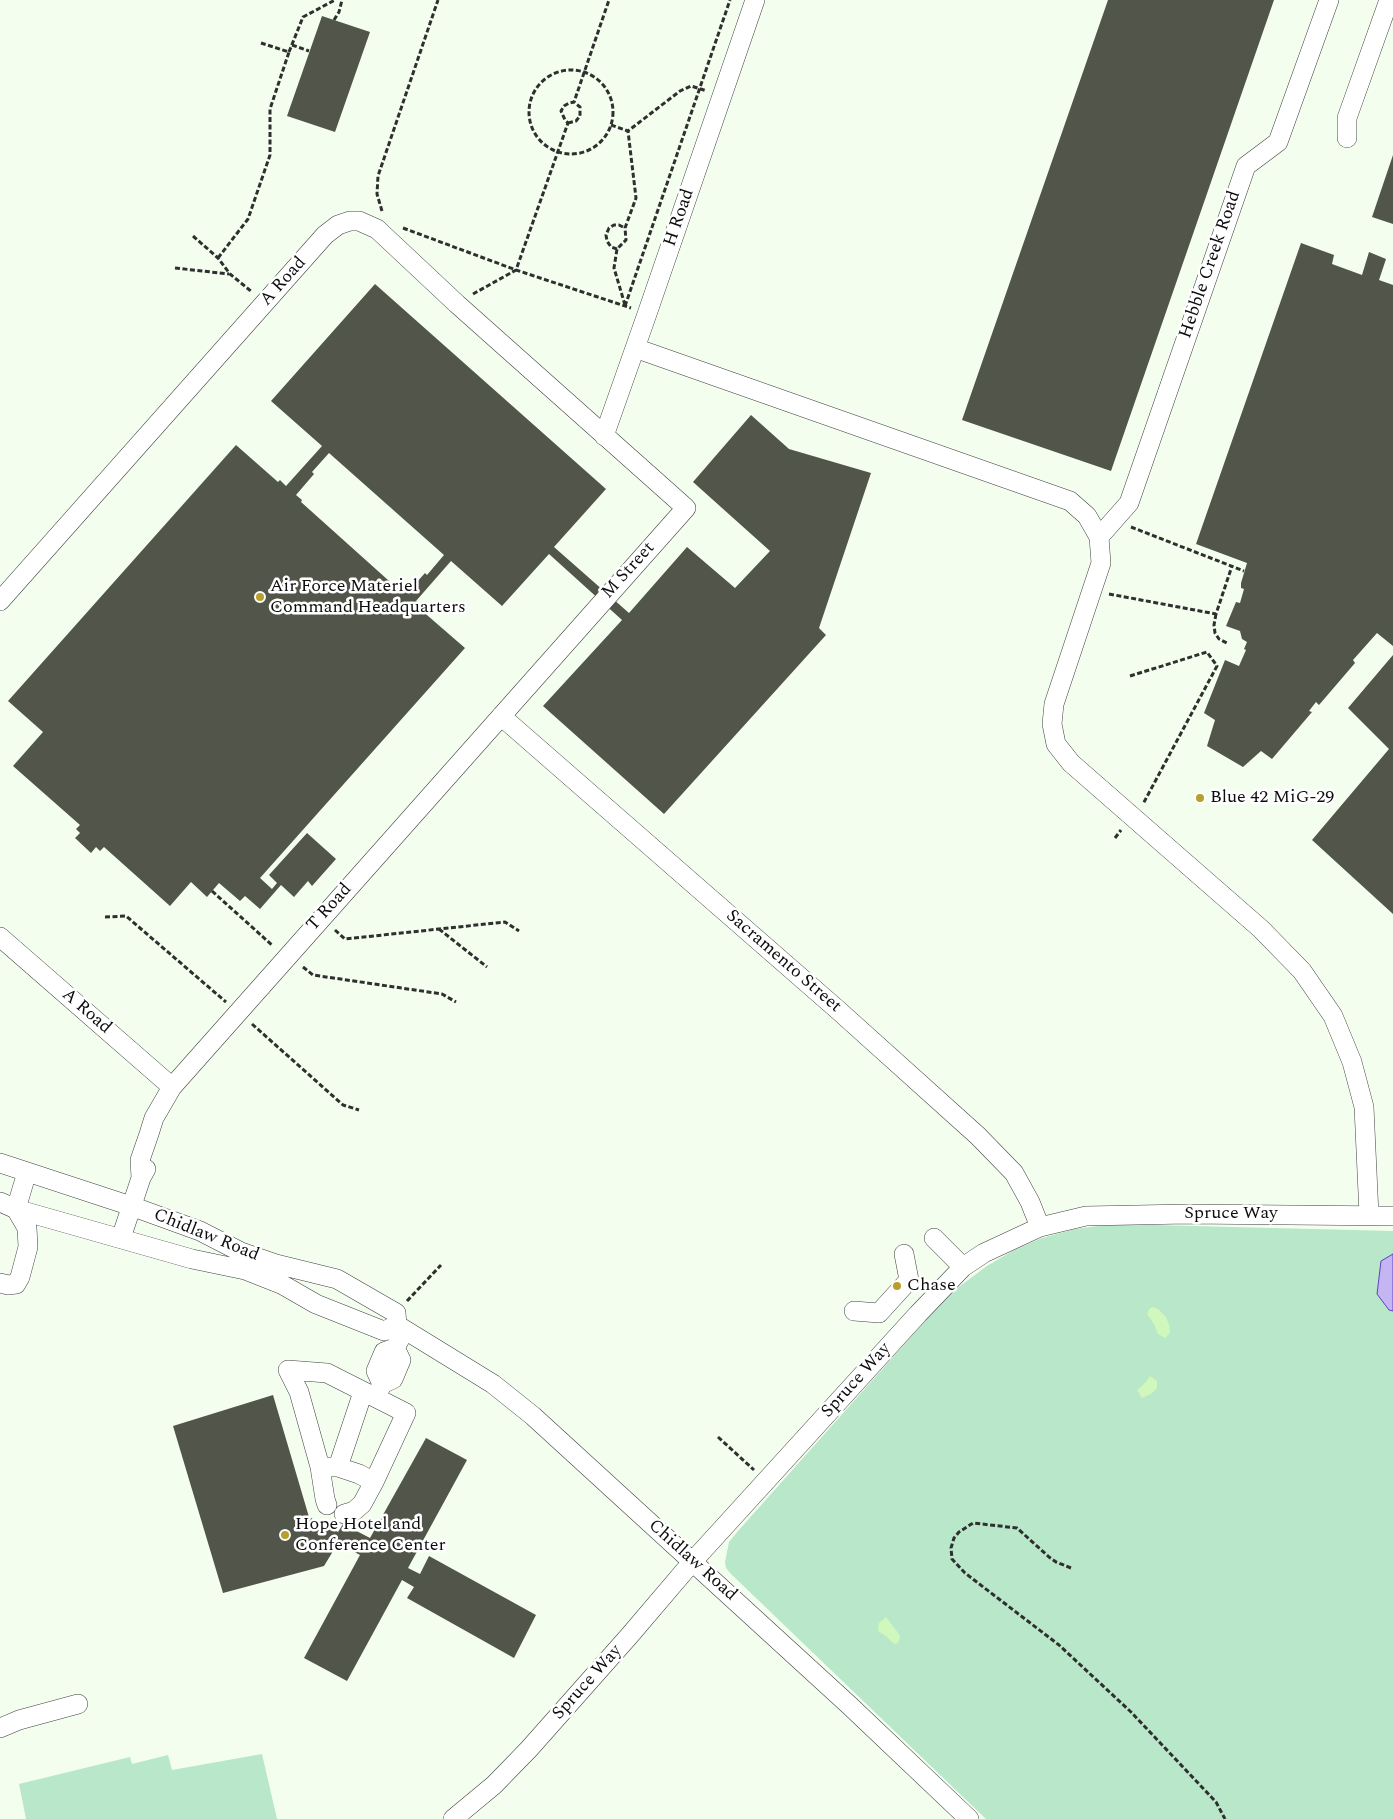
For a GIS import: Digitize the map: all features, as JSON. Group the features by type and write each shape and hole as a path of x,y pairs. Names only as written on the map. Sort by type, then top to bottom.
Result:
{"street":[{"name":"H Road","path":"604,436 755,0"},
{"name":"Hebble Creek Road","path":"1099,538 1129,503 1246,166 1278,142 1329,0"},
{"path":"1347,138 1347,118 1389,0"},
{"name":"A Road","path":"0,601 325,235 338,225 350,221 359,221 377,229 456,304 604,436"},
{"path":"635,348 1070,501 1087,516 1099,538 1101,563 1054,704 1052,724 1056,744 1071,763 1268,936 1302,971 1333,1016 1352,1062 1364,1107 1369,1215"},
{"name":"M Street","path":"501,716 686,508 604,436"},
{"name":"T Road","path":"168,1095 321,918 501,716"},
{"name":"Sacramento Street","path":"501,716 838,1010 978,1136 1014,1173 1030,1202 1040,1227"},
{"name":"A Road","path":"0,937 168,1095"},
{"path":"121,1238 141,1178 150,1163 168,1095"},
{"name":"Chidlaw Road","path":"0,1164 132,1206 200,1231 249,1255 276,1264 338,1279 396,1313 401,1328 493,1384 533,1416 849,1705 969,1819"},
{"path":"0,1283 16,1284 20,1277 28,1247 27,1228 5,1206 27,1172"},
{"name":"Chidlaw Road","path":"5,1206 192,1259 245,1270 283,1285 316,1304 384,1331 401,1328"},
{"name":"Spruce Way","path":"453,1819 494,1785 528,1749 693,1561 918,1314 963,1267 984,1253 1040,1227 1086,1216 1187,1214 1393,1216"},
{"path":"934,1238 963,1267"},
{"path":"854,1311 879,1313 909,1280 904,1254"},
{"path":"374,1482 329,1467 299,1392 288,1370 327,1373 374,1391 406,1413 374,1482 362,1504 354,1511 336,1509 324,1499 329,1467 374,1391 393,1379 401,1360 395,1348 401,1328"},
{"path":"0,1728 19,1720 78,1704"}],"path":[{"path":"218,258 248,219 270,155 270,109 303,16 335,0"},
{"path":"334,20 339,12 342,0"},
{"path":"383,213 377,194 378,176 438,0"},
{"path":"574,102 609,0"},
{"path":"625,306 730,0"},
{"path":"260,43 290,52"},
{"path":"292,45 309,51"},
{"path":"578,69 585,71 602,84 608,93 613,105 614,116 602,140 588,149 563,154 550,149 537,137 529,123 528,107 539,85 549,77 566,70 578,69"},
{"path":"628,131 680,91 691,86 722,96"},
{"path":"569,102 574,102 580,106 580,116 576,121 568,123 564,120 561,111 569,102"},
{"path":"456,304 516,270 568,123"},
{"path":"611,124 628,131"},
{"path":"625,306 614,268 617,249 626,240 625,228 636,198 628,131"},
{"path":"617,249 611,247 606,235 609,228 614,225 625,228"},
{"path":"397,226 516,270 647,314"},
{"path":"192,236 218,258 230,274 265,304"},
{"path":"175,268 230,274"},
{"path":"1115,520 1244,571"},
{"path":"1227,643 1219,639 1215,633 1214,625 1232,566"},
{"path":"1091,590 1216,614"},
{"path":"1115,838 1143,804 1217,666 1207,652 1130,676"},
{"path":"212,891 276,949 313,975 442,994 456,1002"},
{"path":"321,918 345,939 505,922 519,931"},
{"path":"439,929 487,967"},
{"path":"718,1437 766,1480"},
{"path":"1071,1568 1049,1557 1017,1528 974,1523 959,1532 954,1538 951,1548 952,1559 965,1573 1059,1644 1131,1712 1216,1802 1225,1819"}],"shaded area":[{"path":"1113,1224 1393,1231 1393,1819 986,1819 726,1568 725,1562 729,1542 738,1531 935,1310 956,1289 987,1266 1014,1250 1042,1238 1075,1229"},
{"path":"1393,1254 1393,1311 1389,1310 1377,1294 1381,1261"},
{"path":"262,1754 277,1819 26,1819 19,1784 130,1757 132,1764 168,1755 172,1770"}],"sand":[{"path":"1154,1307 1166,1317 1169,1325 1170,1333 1165,1338 1158,1334 1147,1314 1150,1308"},
{"path":"1150,1376 1157,1381 1157,1388 1151,1394 1142,1398 1137,1390"},
{"path":"886,1617 899,1634 898,1643 894,1644 878,1631 879,1623"}],"building":[{"path":"1108,0 1274,0 1111,471 962,420"},
{"path":"322,16 370,32 335,132 287,116"},
{"path":"1393,155 1393,224 1372,217"},
{"path":"1301,243 1334,255 1332,264 1362,275 1369,252 1386,259 1379,280 1393,285 1393,646 1377,633 1353,660 1355,663 1319,705 1316,702 1309,711 1312,712 1272,759 1261,751 1243,767 1207,746 1215,720 1204,713 1225,660 1239,666 1246,650 1244,649 1247,642 1242,639 1240,631 1226,626 1236,602 1240,603 1244,589 1241,588 1241,583 1247,563 1196,544"},
{"name":"Air Force Materiel Command Headquarters","path":"375,284 606,489 554,547 629,613 687,547 735,588 770,551 693,482 751,415 789,449 871,473 819,628 826,635 664,814 543,706 622,620 549,554 502,606 451,561 416,601 422,607 420,609 465,648 260,878 272,889 277,883 269,875 307,833 336,859 312,886 308,881 294,897 281,885 260,909 245,896 240,901 219,883 207,897 191,882 170,906 104,847 100,851 96,847 91,853 75,838 80,833 76,829 80,825 13,766 43,732 8,701 236,445 278,482 280,480 286,486 322,446 271,401","holes":["329,453 444,555 427,575 425,573 407,593 400,587 398,589 301,502 302,500 296,495 314,474 312,472"]},
{"path":"1393,655 1393,914 1312,840 1389,749 1348,708"},
{"name":"Hope Hotel and Conference Center","path":"273,1395 309,1517 338,1532 343,1524 370,1538 426,1438 467,1460 408,1568 420,1574 429,1556 536,1615 514,1658 407,1598 414,1587 402,1580 347,1681 304,1658 360,1555 338,1543 324,1566 223,1593 173,1426"}],"place":[{"name":"Air Force Materiel Command Headquarters","path":"260,597"},
{"name":"Blue 42 MiG-29","path":"1200,798"},
{"name":"Chase","path":"897,1286"},
{"name":"Hope Hotel and Conference Center","path":"285,1535"}]}
